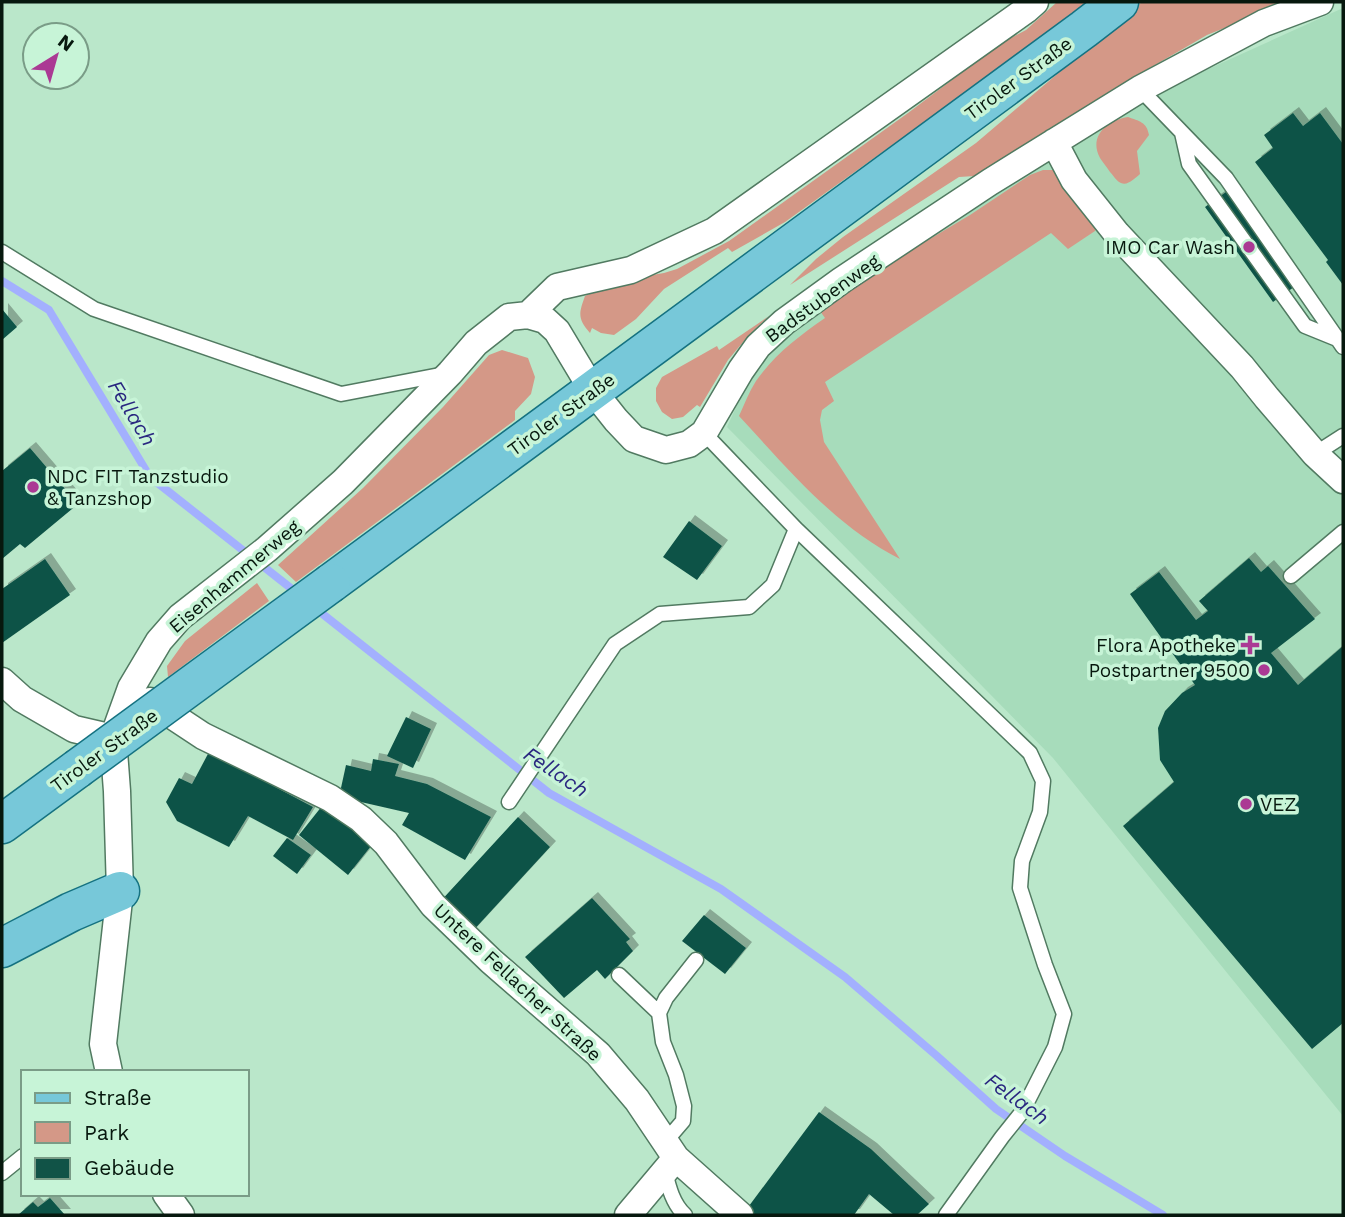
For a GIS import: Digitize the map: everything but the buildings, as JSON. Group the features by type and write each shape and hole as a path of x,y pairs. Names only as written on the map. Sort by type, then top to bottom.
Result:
{"main road":[{"name":"Tiroler Straße","path":"2,824 1119,2"},
{"path":"2,948 71,912 120,891"}],"street":[{"path":"704,433 689,444 666,450 635,439 593,391 557,331 545,320 528,315 557,287 631,270 714,231 1035,2"},
{"name":"Badstubenweg","path":"704,433 758,346 784,322 989,183 1140,89 1264,23 1320,2"},
{"path":"1054,142 1074,180 1117,234 1242,366 1314,454 1343,480"},
{"name":"Eisenhammerweg","path":"109,1070 103,1044 120,891 113,738 131,688 159,641 180,617 267,549 343,481 450,373 475,343 509,317 528,315"},
{"path":"2,681 22,699 74,729 113,738"},
{"name":"Untere Fellacher Straße","path":"131,688 203,736 330,798 361,819 386,843 433,905 491,961 598,1054 637,1100 669,1157 740,1215"},
{"path":"628,1215 669,1157"},
{"path":"167,1196 181,1215"}],"lane":[{"path":"1140,89 1226,178 1341,343"},
{"path":"1182,133 1189,164 1305,326 1341,343"},
{"path":"2,252 94,309 341,394 450,373"},
{"path":"704,433 796,528 1030,753 1043,780 1040,811 1022,861 1020,888 1064,1014 1055,1047 1022,1112 946,1215"},
{"path":"1314,454 1343,436"},
{"path":"513,797 615,644 660,614 749,607 772,585 796,528"},
{"path":"1291,576 1343,533"},
{"path":"685,1215 671,1192 669,1157 683,1121 684,1106 676,1074 663,1042 659,1013 666,998 696,960"},
{"path":"619,975 659,1013"},
{"path":"2,1173 21,1158"}],"shaded area":[{"path":"1343,8 1343,1116 1053,758 727,427 748,381 784,339 811,314 1127,110 1184,80"}],"green space":[{"path":"1057,2 1087,2 785,222 732,252 728,248 664,289 636,319 614,335 592,328 590,333 586,328 580,315 585,296 616,281 677,269 729,241 1001,43 1026,30"},
{"path":"1142,2 1289,2 1207,35 1115,88 975,176 959,177 790,285 843,237 976,143"},
{"path":"1128,117 1144,125 1149,135 1137,151 1140,174 1124,184 1117,180 1101,160 1096,143 1107,125"},
{"path":"1043,170 1054,170 1097,226 1095,231 1068,249 1051,233 825,382 834,401 822,410 820,420 824,442 900,559 877,546 834,513 794,476 739,416 753,385 763,372 796,339 825,318 820,311 908,252 1030,175"},
{"path":"769,316 728,360 700,407 697,405 683,417 672,419 662,412 656,401 656,388 662,377 717,346 719,350"},
{"path":"502,350 528,358 535,377 531,394 515,411 515,420 296,582 278,565 363,488 443,407 489,355"},
{"path":"257,583 269,601 168,677 167,666 185,641"}],"waterway":[{"name":"Fellach","path":"2,281 49,310 150,477 297,593"},
{"name":"Fellach","path":"315,608 549,793 721,889 845,977 996,1109 1065,1156 1163,1215"}],"place":[{"name":"IMO Car Wash","path":"1249,247"},
{"name":"NDC FIT Tanzstudio & Tanzshop","path":"33,487"},
{"name":"Flora Apotheke","path":"1250,645"},
{"name":"Postpartner 9500","path":"1264,670"},
{"name":"VEZ","path":"1246,804"}]}
